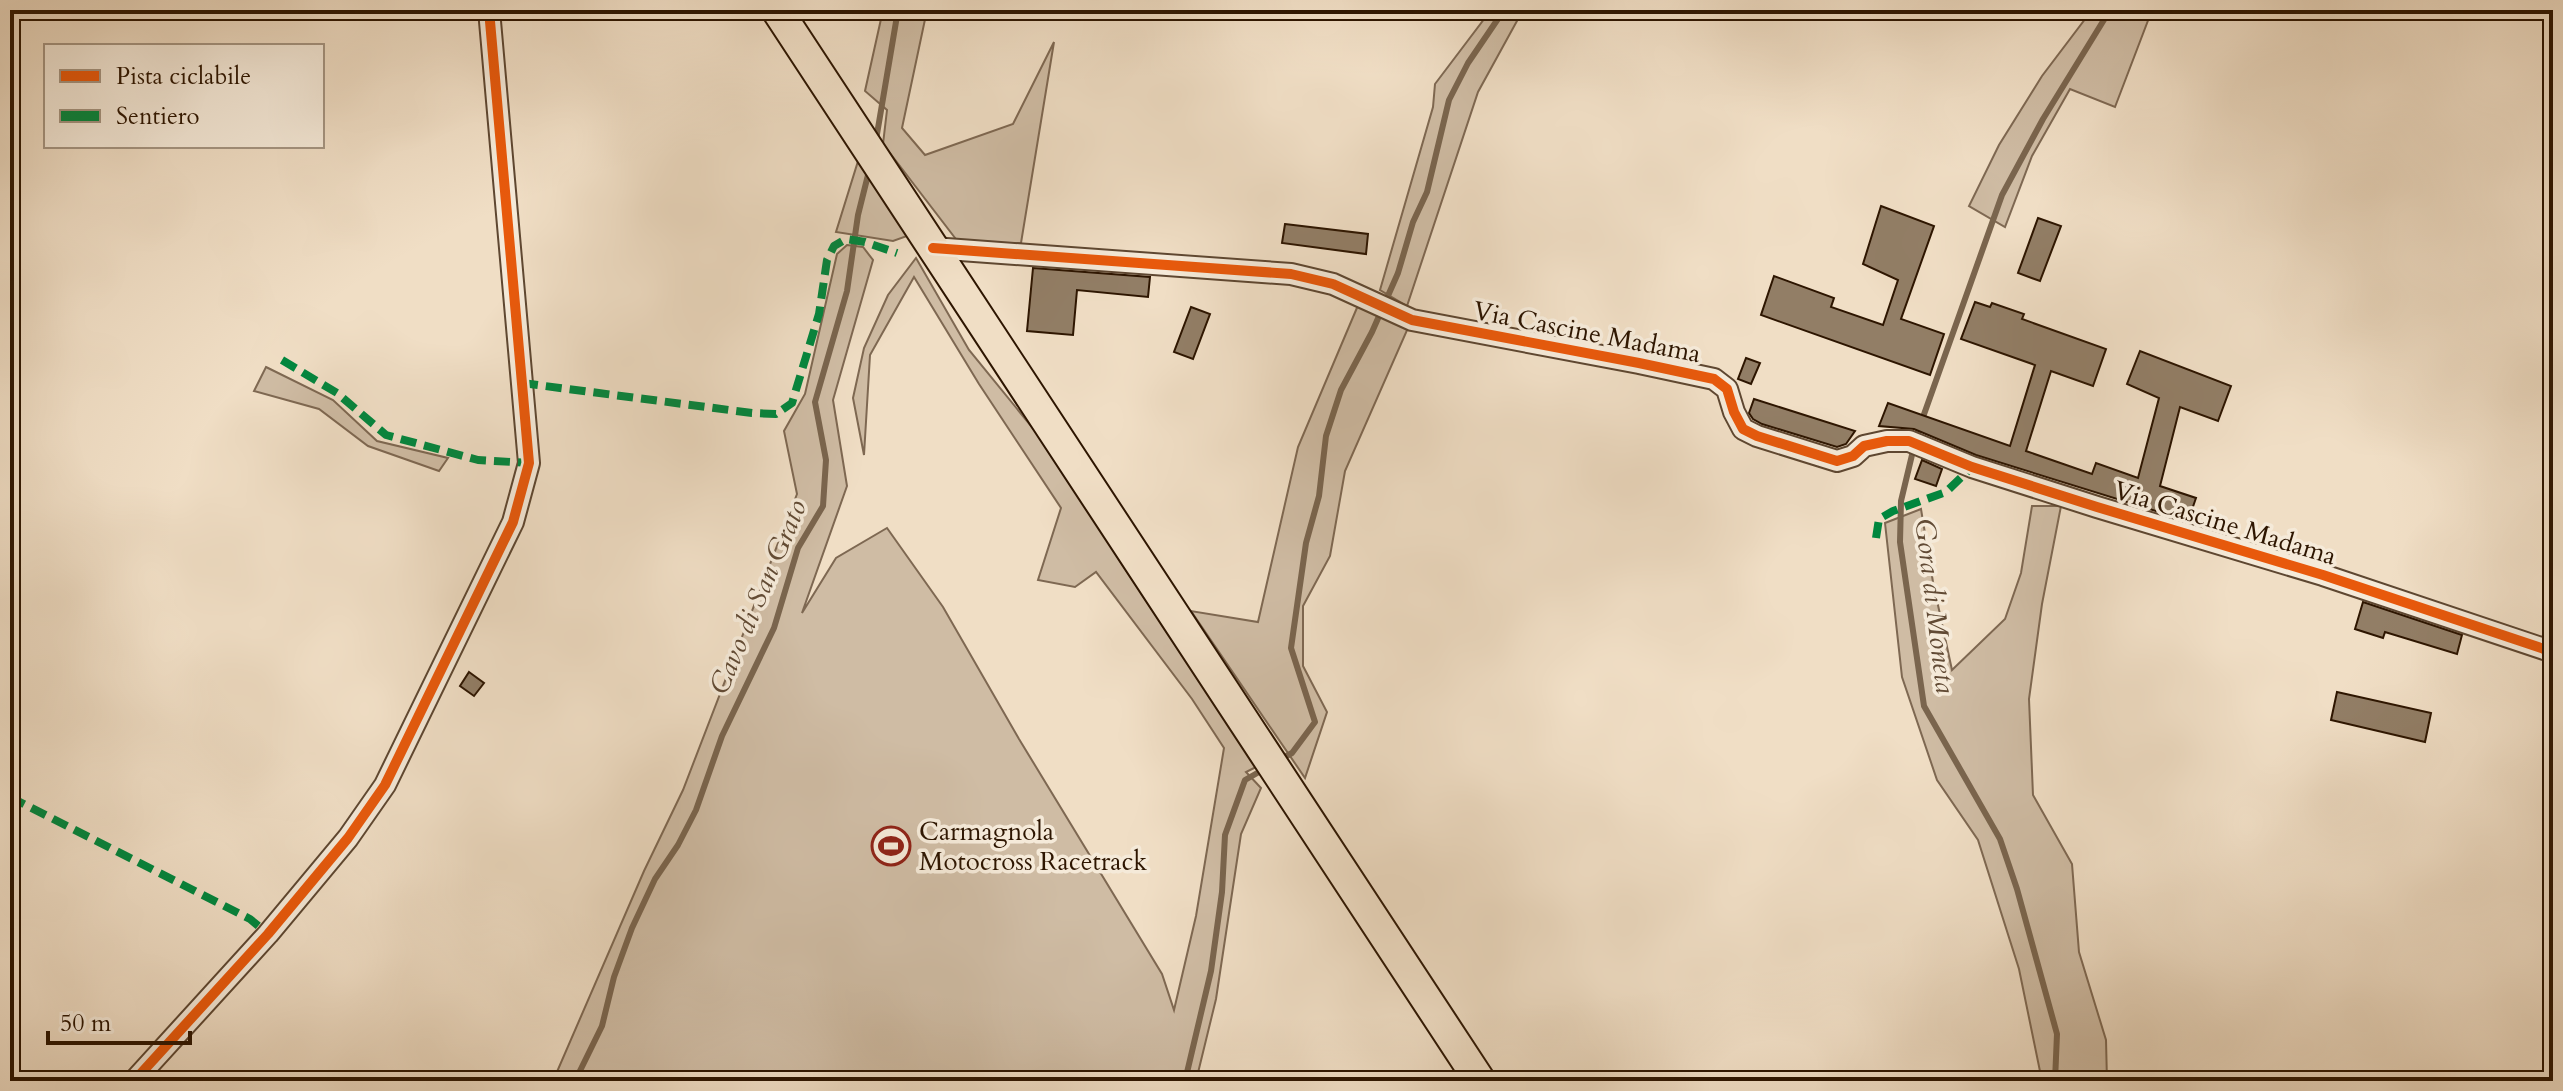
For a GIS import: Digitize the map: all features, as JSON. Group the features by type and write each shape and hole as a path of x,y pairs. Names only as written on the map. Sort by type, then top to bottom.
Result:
{"main road":[{"path":"777,10 1480,1081"}],"street":[{"path":"134,1081 268,934 348,838 385,785 513,522 529,463 489,10"},
{"name":"Via Cascine Madama","path":"933,248 1291,274 1333,284 1412,320 1436,326 1714,379 1727,389 1743,429 1757,436 1837,461 1853,456 1864,446 1887,441 1916,443 1986,472 2323,575 2553,652"}],"shaded area":[{"path":"883,10 927,10 902,128 925,155 1013,124 1054,42 1021,243 962,247 883,144 887,110 865,91"},
{"path":"1491,10 1523,10 1478,92 1407,306 1380,290 1433,107 1435,84"},
{"path":"2092,10 2152,10 2115,107 2070,89 2032,156 2005,227 1969,206 1999,145 2042,76"},
{"path":"859,158 907,236 893,241 836,232"},
{"name":"Carmagnola Motocross Racetrack","path":"847,245 863,247 873,260 833,400 847,486 802,613 836,558 887,528 943,607 1162,974 1174,1010 1196,916 1224,748 1192,699 1096,572 1075,587 1038,580 1061,508 979,384 914,277 870,355 864,455 853,398 864,348 888,295 916,258 969,350 1058,459 1118,558 1256,767 1246,772 1261,788 1241,834 1216,999 1196,1081 553,1081 644,871 683,790 797,494 784,431 805,394 837,254"},
{"path":"1359,303 1408,328 1345,471 1330,556 1303,606 1303,666 1327,712 1305,778 1191,611 1258,622 1298,447"},
{"path":"266,367 333,400 377,441 448,458 439,471 368,446 319,409 254,391"},
{"path":"2032,506 2061,506 2042,604 2029,699 2033,795 2072,864 2079,952 2106,1040 2107,1081 2042,1081 2019,969 1978,840 1937,780 1902,677 1885,523 1921,509 1952,670 2005,619 2021,573"}],"building":[{"path":"1881,206 1934,226 1901,319 1944,334 1930,375 1761,315 1774,276 1834,298 1831,307 1883,325 1898,280 1863,264"},
{"path":"2038,218 2061,226 2040,281 2018,273"},
{"path":"1285,224 1368,234 1366,254 1282,243"},
{"path":"1033,268 1150,277 1148,297 1077,290 1073,335 1027,331"},
{"path":"1975,302 1990,307 1992,303 2024,314 2022,319 2106,349 2093,386 2051,371 2026,451 2092,474 2096,463 2138,478 2159,398 2127,384 2140,351 2231,386 2218,421 2180,407 2160,486 2196,498 2188,521 1976,455 1914,429 1879,426 1888,403 2010,446 2035,365 1961,339"},
{"path":"1191,307 1210,314 1193,359 1174,352"},
{"path":"1746,358 1760,363 1751,384 1738,379"},
{"path":"1754,399 1855,431 1846,444 1837,447 1762,424 1749,413"},
{"path":"1922,460 1942,469 1936,486 1915,479"},
{"path":"2363,602 2462,635 2457,654 2385,632 2383,638 2355,629"},
{"path":"469,672 484,683 474,696 460,686"},
{"path":"2337,692 2431,713 2425,742 2331,720"}],"waterway":[{"name":"Cavo di San Grato","path":"876,140 898,10"},
{"path":"1279,760 1292,753 1315,722 1291,648 1306,543 1319,496 1326,436 1341,390 1372,332 1398,273 1413,222 1427,192 1449,100 1468,63 1504,10"},
{"name":"Gora di Moneta","path":"2055,1081 2057,1034 2000,839 1924,706 1900,542 1901,501 1917,434 2002,195 2043,119 2110,10"},
{"name":"Cavo di San Grato","path":"575,1081 602,1026 614,977 632,928 655,879 678,845 696,810 722,736 774,628 798,548 823,506 826,460 815,402 847,291 858,215 869,171"},
{"path":"1185,1081 1211,971 1222,892 1225,835 1245,780 1266,768"}],"marked path":[{"path":"522,383 776,414 792,403 819,314 827,260 834,246 846,239 897,253"},
{"path":"282,360 337,393 386,435 478,460 529,463"},
{"path":"1876,538 1879,519 1946,492 1972,467"},
{"path":"10,797 250,919 268,934"}],"cycle path":[{"path":"134,1081 268,934 348,838 385,785 513,522 529,463 489,10"},
{"path":"933,248 1291,274 1333,284 1412,320 1714,379 1727,389 1743,429 1757,436 1837,461 1853,456 1864,446 1887,441 1909,441 1972,467 2323,575 2553,652"}],"place":[{"name":"Carmagnola Motocross Racetrack","path":"891,846"}]}
